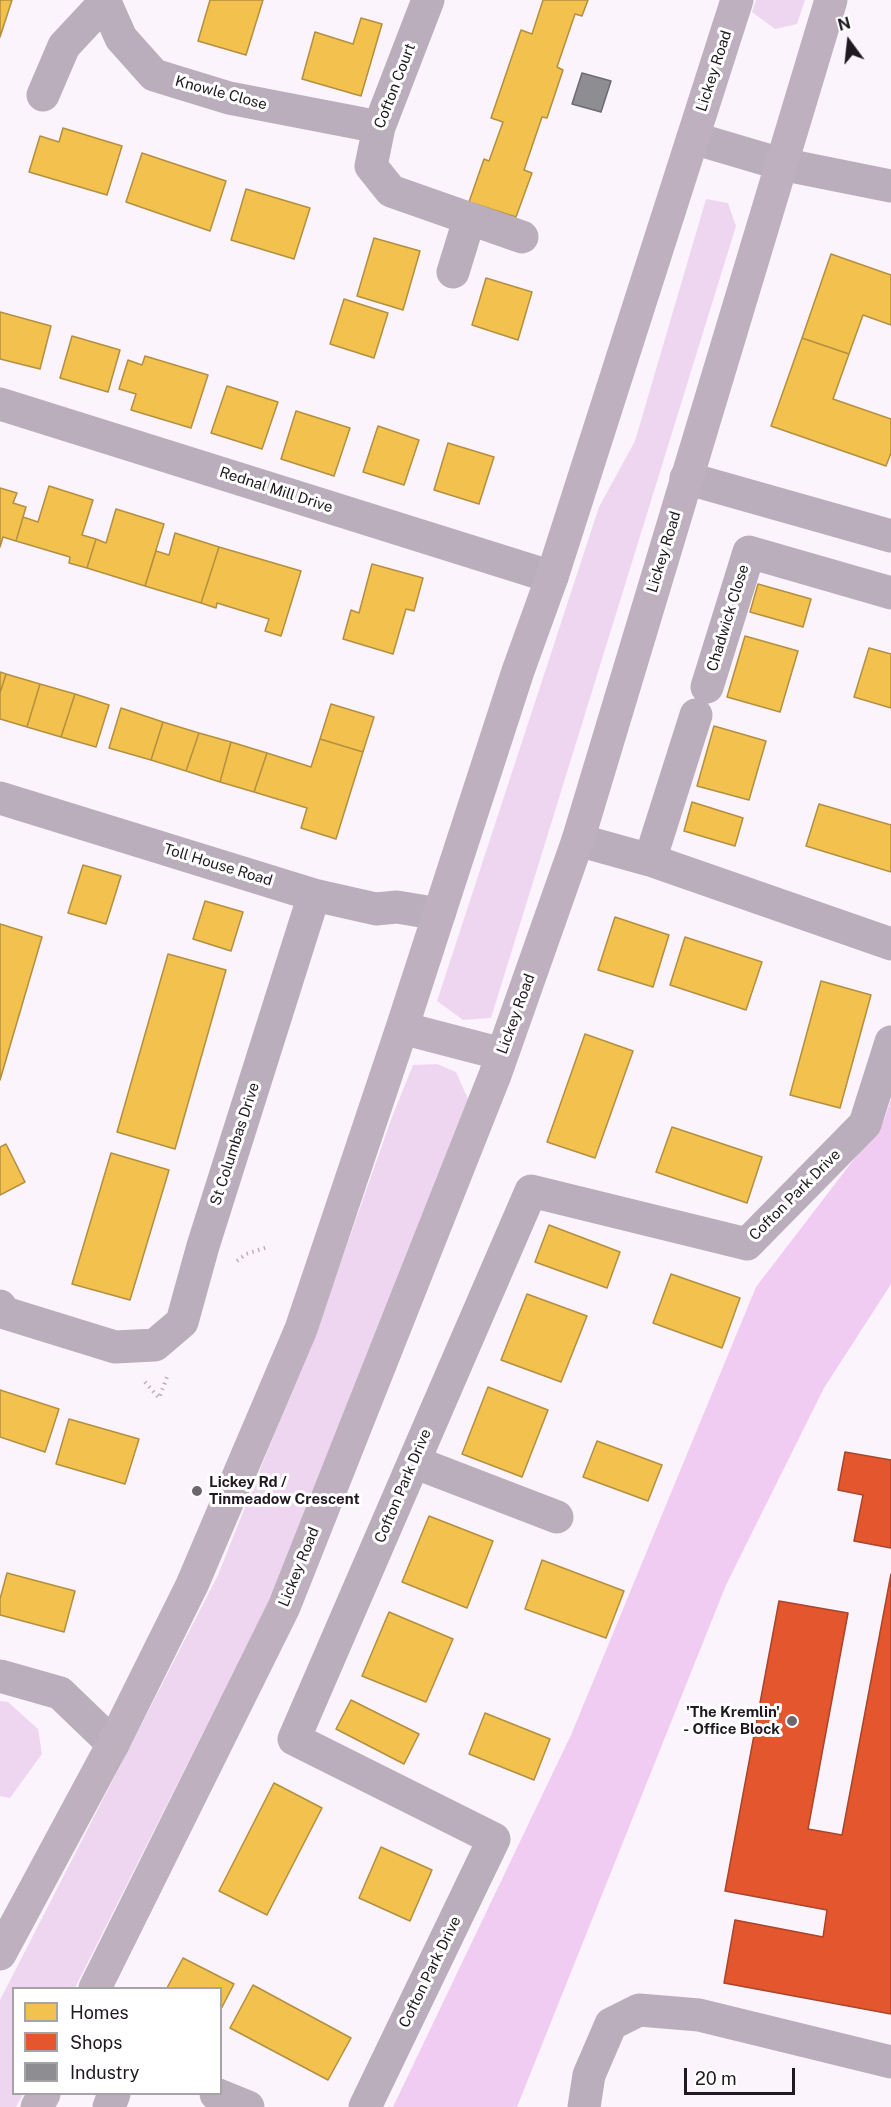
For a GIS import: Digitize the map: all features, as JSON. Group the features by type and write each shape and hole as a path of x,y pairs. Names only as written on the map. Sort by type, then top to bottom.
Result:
{"main road":[{"name":"Lickey Road","path":"0,1954 112,1744 192,1585 301,1329 518,671 552,578 737,0"},
{"name":"Lickey Road","path":"96,1987 284,1607 502,1054 578,840 831,0"},
{"path":"402,1028 502,1054"}],"street":[{"name":"Cofton Court","path":"428,0 379,127 371,166 391,191 522,237"},
{"name":"Knowle Close","path":"106,1 121,38 154,75 229,98 379,127"},
{"path":"43,95 63,46 106,1"},
{"path":"693,138 781,164 891,186"},
{"path":"453,272 469,220"},
{"name":"Rednal Mill Drive","path":"0,404 552,578"},
{"path":"686,478 891,536"},
{"name":"Chadwick Close","path":"650,860 749,552 891,593"},
{"name":"Toll House Road","path":"0,798 314,895 376,909 397,906 439,914"},
{"path":"578,840 650,860 891,944"},
{"name":"St Columbas Drive","path":"0,1306 5,1313 115,1347 155,1345 182,1322 203,1246 314,895"},
{"name":"Cofton Park Drive","path":"365,2107 494,1839 294,1739 531,1191 747,1244 865,1124 891,1042"},
{"path":"414,1462 556,1517"},
{"path":"0,1676 60,1693 112,1744"},
{"path":"584,2107 589,2075 611,2024 639,2010 699,2015 891,2062"},
{"path":"218,2095 248,2107"}],"shaded area":[{"path":"756,0 805,0 797,24 775,29 752,12"},
{"path":"706,199 728,203 736,226 491,1018 463,1020 437,1001 599,507 635,441"},
{"path":"437,1064 456,1072 468,1099 280,1579 76,1987 12,1987 12,2095 22,2095 16,2107 0,2107 0,2000 218,1575 325,1307 392,1117 413,1065"},
{"path":"891,1099 891,1284 824,1388 726,1585 517,2107 393,2107 571,1735 756,1287 884,1120"},
{"path":"0,1701 8,1702 38,1729 42,1754 10,1798 0,1796"}],"building: Homes":[{"path":"0,0 12,0 0,37"},
{"path":"210,0 263,0 246,55 198,41"},
{"path":"543,0 588,0 582,16 575,14 557,67 563,70 547,118 542,117 524,170 532,173 516,217 469,202 484,159 489,161 503,122 491,118 521,30 532,34"},
{"path":"361,18 382,24 361,96 302,79 315,32 353,44"},
{"path":"63,128 122,146 107,195 29,172 40,136 59,142"},
{"path":"142,153 226,181 210,231 126,202"},
{"path":"246,189 310,208 294,259 231,240"},
{"path":"374,238 420,251 403,310 357,296"},
{"path":"831,254 891,275 891,325 863,315 849,354 802,338"},
{"path":"486,278 532,292 518,340 472,325"},
{"path":"344,299 388,313 374,358 330,344"},
{"path":"0,312 51,326 40,369 0,359"},
{"path":"72,336 120,350 108,392 60,378"},
{"path":"802,338 849,354 833,399 891,419 891,453 886,466 771,426"},
{"path":"145,356 208,375 191,428 131,410 136,394 119,389 128,360 142,365"},
{"path":"227,386 278,402 262,449 211,433"},
{"path":"296,411 350,428 334,476 281,459"},
{"path":"378,426 419,440 404,485 363,472"},
{"path":"448,443 494,457 479,504 434,490"},
{"path":"49,486 93,500 82,535 96,539 87,568 69,563 70,557 16,541 23,517 38,522"},
{"path":"0,488 17,493 13,503 26,507 16,541 3,537 0,547"},
{"path":"116,509 164,524 145,586 87,568 96,539 106,543"},
{"path":"175,533 219,547 201,603 145,586 156,551 169,555"},
{"path":"219,547 301,571 281,636 265,631 269,619 217,603 216,608 201,603"},
{"path":"372,564 423,578 414,611 406,609 393,654 343,639 351,610 359,613"},
{"path":"758,584 811,599 803,627 750,612"},
{"path":"745,636 798,651 780,712 727,697"},
{"path":"869,648 891,654 891,708 854,697"},
{"path":"0,672 6,674 0,693"},
{"path":"6,674 40,684 27,727 0,719 0,693"},
{"path":"40,684 75,694 61,737 27,727"},
{"path":"75,694 109,705 96,747 61,737"},
{"path":"331,704 374,717 363,752 320,739"},
{"path":"121,708 163,722 151,760 109,748"},
{"path":"163,722 199,733 186,771 151,760"},
{"path":"714,726 766,741 749,800 697,786"},
{"path":"199,733 231,742 220,782 186,771"},
{"path":"320,739 363,752 336,839 301,828 307,808 254,792 267,753 311,767"},
{"path":"231,742 267,753 254,792 220,782"},
{"path":"692,802 743,818 735,846 684,831"},
{"path":"819,804 891,825 891,872 806,846"},
{"path":"83,865 121,876 106,924 68,913"},
{"path":"205,901 243,912 231,951 193,939"},
{"path":"615,917 669,935 653,987 598,970"},
{"path":"0,924 42,937 0,1080"},
{"path":"685,937 762,962 746,1010 670,985"},
{"path":"168,954 226,970 175,1149 117,1132"},
{"path":"821,981 871,995 840,1108 790,1095"},
{"path":"585,1034 633,1051 595,1158 547,1142"},
{"path":"672,1127 762,1157 747,1203 656,1172"},
{"path":"6,1144 25,1182 0,1195 0,1147"},
{"path":"111,1153 169,1170 130,1300 72,1284"},
{"path":"549,1225 620,1252 607,1288 535,1262"},
{"path":"671,1274 740,1298 722,1348 653,1323"},
{"path":"527,1294 587,1316 561,1382 501,1360"},
{"path":"488,1387 548,1410 522,1477 462,1454"},
{"path":"0,1390 59,1409 45,1452 0,1437"},
{"path":"69,1419 139,1439 125,1484 56,1464"},
{"path":"597,1441 662,1465 648,1501 583,1477"},
{"path":"429,1516 493,1541 467,1608 402,1582"},
{"path":"542,1560 624,1591 606,1638 525,1609"},
{"path":"7,1573 75,1591 64,1632 0,1615 0,1599"},
{"path":"389,1612 453,1639 426,1702 362,1676"},
{"path":"351,1700 419,1734 404,1764 336,1729"},
{"path":"485,1713 550,1739 534,1780 469,1754"},
{"path":"274,1783 322,1808 267,1915 219,1891"},
{"path":"381,1847 432,1870 410,1921 359,1898"},
{"path":"183,1958 234,1984 222,2007 222,1987 168,1987"},
{"path":"253,1985 351,2038 328,2080 230,2028"}],"building: Shops":[{"path":"845,1452 891,1460 891,1548 854,1541 863,1495 838,1490"},
{"name":"'The Kremlin' - Office Block","path":"891,1574 891,2014 724,1983 735,1920 823,1937 827,1910 725,1891 779,1601 848,1613 808,1829 842,1835"}],"building: Industry":[{"path":"582,73 611,81 601,112 572,104"}],"place":[{"name":"Lickey Rd / Tinmeadow Crescent","path":"197,1491"},
{"name":"'The Kremlin' - Office Block","path":"792,1721"}]}
